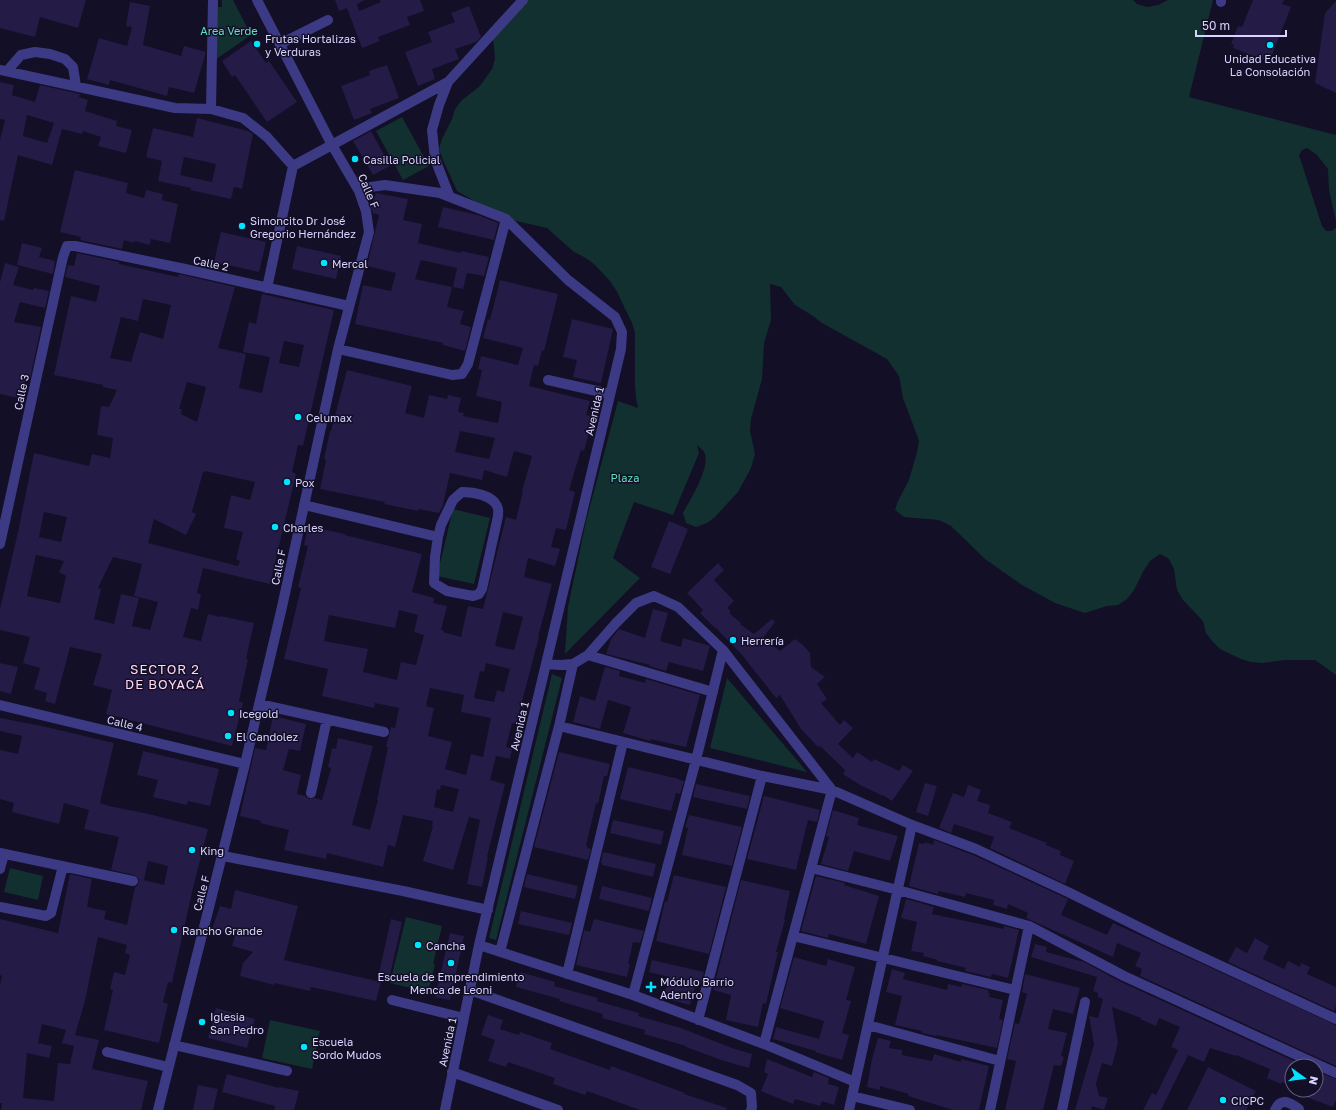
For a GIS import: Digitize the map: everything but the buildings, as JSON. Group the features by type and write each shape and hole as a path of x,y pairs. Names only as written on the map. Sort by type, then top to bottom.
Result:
{"street":[{"path":"211,109 213,0"},
{"name":"Calle F","path":"158,1110 223,856 282,607 338,349 368,232 366,211 359,191 332,145 257,0"},
{"path":"267,288 293,166 448,82 523,0"},
{"path":"280,44 328,20"},
{"path":"3,70 21,55 35,52 50,54 65,59 74,67 76,86"},
{"path":"3,70 175,108 211,109 243,118 267,137 293,166"},
{"path":"448,82 439,105 432,130 435,159 449,195"},
{"path":"338,349 452,375 462,374 468,364 506,218 449,195 440,193 385,184 359,191"},
{"name":"Avenida 1","path":"444,1110 479,945 621,349 622,332 614,317 568,280 506,218"},
{"name":"Calle 2","path":"67,246 75,246 170,266 349,306"},
{"name":"Calle 3","path":"0,544 63,257 67,246"},
{"path":"548,380 610,394"},
{"path":"462,492 475,492 493,500 498,507 498,516 482,589 479,594 473,596 447,591 434,583 435,557 438,537 453,500 462,492"},
{"path":"304,504 438,537"},
{"path":"546,664 573,664 588,655 636,603 654,596 678,607 723,650 832,790"},
{"path":"633,995 696,760 723,650"},
{"path":"588,655 713,692"},
{"path":"500,952 559,726 573,664"},
{"path":"259,704 384,732"},
{"name":"Calle 4","path":"0,705 245,764"},
{"path":"311,792 327,719"},
{"path":"559,726 762,776 832,790 912,825 976,849 1163,939 1336,1019"},
{"path":"567,974 623,742"},
{"path":"698,1020 762,776"},
{"path":"764,1044 832,790"},
{"path":"849,1110 912,825"},
{"path":"0,869 2,853 132,881"},
{"path":"223,856 403,891 488,910"},
{"path":"0,906 46,916 51,913 63,866"},
{"path":"811,868 1029,926 1124,976 1336,1073"},
{"path":"990,1110 1029,926"},
{"path":"793,936 1015,990"},
{"path":"479,945 633,995 764,1044 855,1082"},
{"path":"470,990 737,1085 751,1093 754,1109"},
{"path":"392,1000 464,1018"},
{"path":"1062,1110 1085,1002"},
{"path":"868,1025 1000,1062"},
{"path":"174,1046 287,1071"},
{"path":"107,1052 168,1067"},
{"path":"452,1072 558,1110"},
{"path":"852,1096 910,1110"},
{"path":"1275,1110 1279,1103 1284,1102 1292,1104 1299,1110"}],"green space":[{"name":"Area Verde","path":"222,0 233,0 251,35 212,62 213,7 222,7"},
{"name":"Plaza","path":"526,0 1133,0 1137,4 1147,7 1158,5 1168,0 1213,0 1189,97 1336,135 1336,221 1329,190 1328,169 1317,155 1307,148 1302,150 1299,155 1322,226 1326,231 1331,231 1336,228 1336,675 1315,660 1285,660 1262,663 1251,662 1220,649 1206,633 1203,621 1183,600 1177,590 1174,569 1169,559 1160,554 1150,561 1134,590 1127,599 1118,605 1107,606 1085,613 1055,603 1022,585 985,559 951,526 939,520 904,517 895,510 909,480 919,441 903,398 899,376 887,359 822,323 795,305 781,287 770,284 771,320 764,343 762,379 751,419 750,431 755,454 751,468 738,492 715,517 707,523 696,527 686,523 683,513 703,474 706,458 704,452 697,445 699,453 673,515 634,502 613,558 640,578 565,654 568,607 586,521 618,401 638,408 635,385 635,333 632,323 616,290 610,281 594,264 574,252 547,228 516,221 457,191 439,149 455,109 462,100 480,86 492,69 495,59 493,38"},
{"path":"402,117 429,166 403,180 376,131"},
{"path":"453,509 490,518 474,584 437,576"},
{"path":"552,674 562,678 496,940 489,938"},
{"path":"727,678 807,772 710,748"},
{"path":"10,868 43,876 38,900 4,892"},
{"name":"Cancha","path":"406,917 442,926 428,992 390,983"},
{"path":"270,1020 320,1031 312,1069 262,1058"}],"place":[{"name":"Frutas Hortalizas y Verduras","path":"257,44"},
{"name":"Unidad Educativa La Consolación","path":"1270,45"},
{"name":"Casilla Policial","path":"355,159"},
{"name":"Simoncito Dr José Gregorio Hernández","path":"242,226"},
{"name":"Mercal","path":"324,263"},
{"name":"Celumax","path":"298,417"},
{"name":"Pox","path":"287,482"},
{"name":"Charles","path":"275,527"},
{"name":"Herrería","path":"733,640"},
{"name":"Icegold","path":"231,713"},
{"name":"El Candolez","path":"228,736"},
{"name":"King","path":"192,850"},
{"name":"Rancho Grande","path":"174,930"},
{"name":"Cancha","path":"418,945"},
{"name":"Escuela de Emprendimiento Menca de Leoni","path":"451,963"},
{"name":"Módulo Barrio Adentro","path":"651,987"},
{"name":"Iglesia San Pedro","path":"202,1022"},
{"name":"Escuela Sordo Mudos","path":"304,1047"},
{"name":"CICPC","path":"1223,1100"}],"district":[{"name":"SECTOR 2 DE BOYACÁ","path":"165,676"}]}
